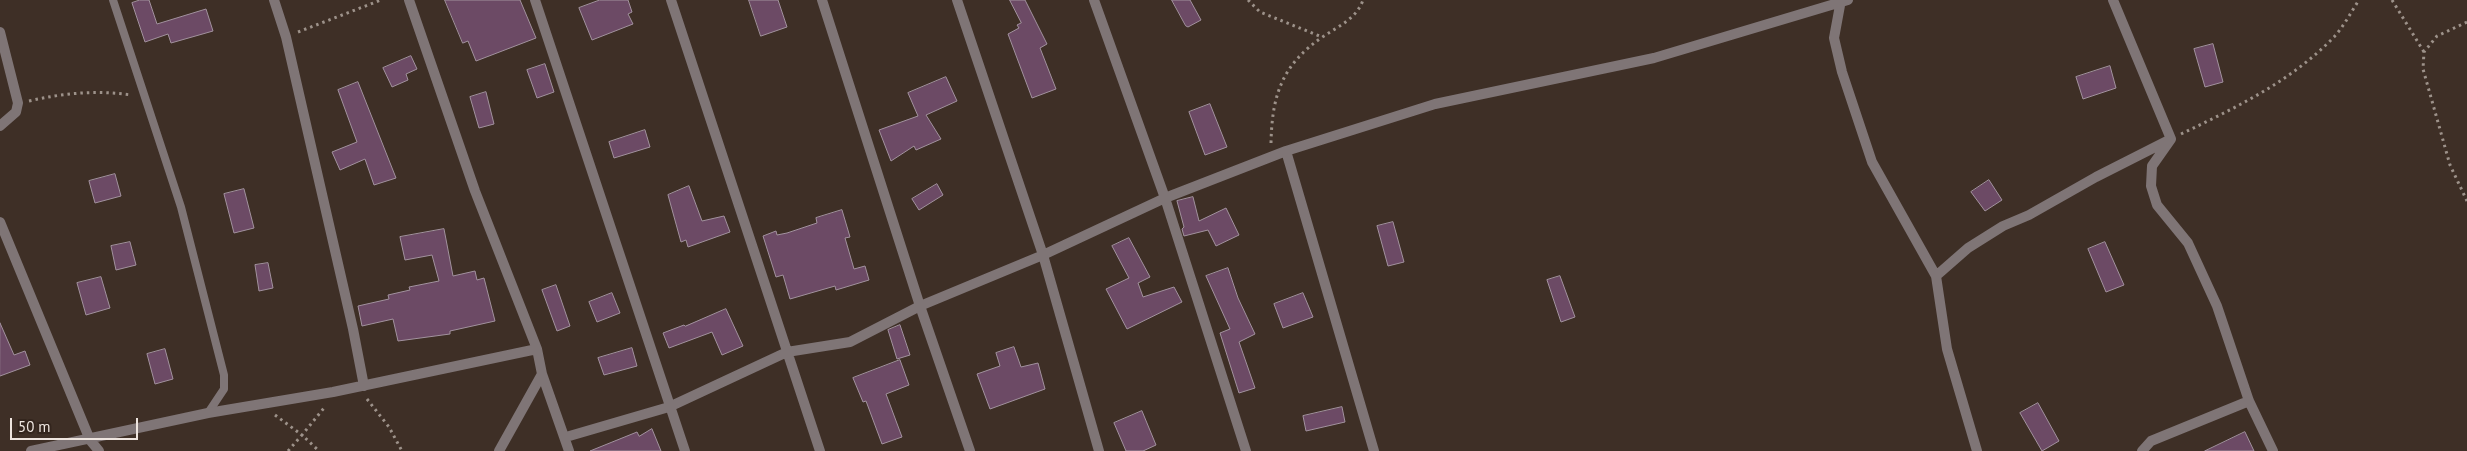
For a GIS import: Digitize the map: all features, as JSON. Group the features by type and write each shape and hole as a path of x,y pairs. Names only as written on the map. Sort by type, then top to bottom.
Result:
{"street":[{"path":"274,0 286,36 353,329 364,386"},
{"path":"409,0 475,191 537,349 542,374 566,437 569,451"},
{"path":"535,0 685,451"},
{"path":"671,0 820,451"},
{"path":"822,0 920,306 970,451"},
{"path":"957,0 1043,255 1099,451"},
{"path":"1094,0 1165,198 1246,451"},
{"path":"2113,0 2171,139"},
{"path":"566,437 669,407 787,352 850,342 920,306 1043,255 1165,198 1286,150 1435,104 1654,58 1843,1"},
{"path":"1843,1 1834,38 1852,103 1872,162 1936,276 1948,348 1977,451"},
{"path":"0,32 18,103 16,112 0,126"},
{"path":"1936,276 1968,248 2003,226 2029,215 2096,176 2171,139"},
{"path":"2171,139 2152,166 2152,186 2157,205 2188,243 2217,306 2249,401 2273,451"},
{"path":"1286,150 1374,451"},
{"path":"0,222 90,440 99,451"},
{"path":"31,451 90,440 208,413 364,386 537,349"},
{"path":"499,451 542,374"},
{"path":"2142,451 2151,441 2249,401"}],"lane":[{"path":"113,0 146,97 157,139 181,207 224,375 224,389 208,413"}],"path":[{"path":"286,36 381,0"},
{"path":"1248,0 1260,12 1322,37"},
{"path":"1272,156 1272,120 1275,95 1290,65 1322,37 1346,22 1362,0"},
{"path":"2171,139 2253,99 2286,77 2334,38 2359,0"},
{"path":"2392,0 2424,52 2423,69 2450,165 2467,201"},
{"path":"2424,52 2437,36 2467,22"},
{"path":"18,103 60,94 102,90 146,97"},
{"path":"364,386 367,399 390,427 402,451"},
{"path":"288,451 333,392"},
{"path":"262,405 302,435 319,451"}],"building":[{"path":"140,0 149,0 157,24 206,9 213,31 171,43 168,34 145,42 132,3"},
{"path":"445,0 520,0 536,38 476,61 468,41 463,43"},
{"path":"600,0 628,0 632,12 628,14 633,24 592,40 579,8"},
{"path":"749,0 778,0 787,27 761,36"},
{"path":"1010,0 1025,0 1047,44 1040,48 1056,89 1032,98 1008,34 1019,28 1017,25 1021,23"},
{"path":"1172,0 1190,0 1201,20 1188,27 1186,26"},
{"path":"2213,44 2223,82 2205,87 2194,49"},
{"path":"411,56 417,69 406,74 408,80 392,87 383,68"},
{"path":"545,64 554,92 537,98 527,70"},
{"path":"2110,66 2116,88 2083,99 2076,77"},
{"path":"946,77 957,101 926,115 941,139 916,150 914,146 891,161 879,130 918,116 908,93"},
{"path":"358,82 396,178 374,185 365,159 340,170 332,152 357,142 338,90"},
{"path":"486,92 494,124 479,128 470,97"},
{"path":"1210,104 1227,147 1205,155 1189,112"},
{"path":"645,130 650,147 614,158 609,142"},
{"path":"115,174 121,196 95,203 89,181"},
{"path":"1989,180 2002,200 1985,211 1971,192"},
{"path":"937,184 943,195 919,210 912,199"},
{"path":"689,186 702,221 724,216 730,232 688,247 686,240 681,242 668,195"},
{"path":"244,189 254,228 234,233 224,194"},
{"path":"1193,197 1199,221 1226,208 1239,235 1216,246 1208,230 1184,236 1182,229 1184,227 1177,201"},
{"path":"842,210 850,237 845,238 854,269 865,266 869,280 836,290 835,286 790,299 783,275 776,277 763,236 776,231 777,235 787,233 817,223 816,218"},
{"path":"1393,222 1404,262 1388,266 1377,226"},
{"path":"444,229 453,276 475,271 477,280 484,278 495,321 450,331 450,334 398,341 393,319 362,326 358,306 389,299 388,295 410,290 409,287 439,281 432,255 405,260 400,237"},
{"path":"1129,238 1150,277 1138,283 1143,297 1174,287 1182,302 1127,329 1106,289 1129,278 1112,246"},
{"path":"130,242 136,265 116,270 111,246"},
{"path":"2105,242 2124,285 2106,292 2088,249"},
{"path":"268,263 273,288 259,291 255,265"},
{"path":"1228,268 1238,298 1255,334 1239,342 1255,388 1239,393 1220,333 1230,329 1206,276"},
{"path":"1560,276 1575,317 1561,322 1547,280"},
{"path":"101,277 110,308 86,315 77,283"},
{"path":"556,285 570,326 557,331 542,290"},
{"path":"612,293 620,313 597,322 589,302"},
{"path":"1303,293 1313,317 1283,328 1274,304"},
{"path":"726,309 743,346 722,355 712,332 669,348 663,333"},
{"path":"0,323 14,355 25,351 30,365 0,376"},
{"path":"900,325 910,355 897,359 888,330"},
{"path":"1014,347 1021,367 1038,363 1045,389 990,409 977,374 1000,366 996,353"},
{"path":"632,348 637,366 604,375 598,358"},
{"path":"165,349 173,379 155,384 147,354"},
{"path":"900,360 909,385 886,394 902,437 882,444 866,401 863,402 853,378"},
{"path":"2038,403 2059,441 2042,451 2020,413"},
{"path":"1342,407 1345,422 1306,431 1303,416"},
{"path":"1142,411 1156,445 1143,451 1126,451 1114,423"},
{"path":"652,429 661,451 590,451 637,432 639,436"},
{"path":"2245,432 2254,451 2205,451"}]}
